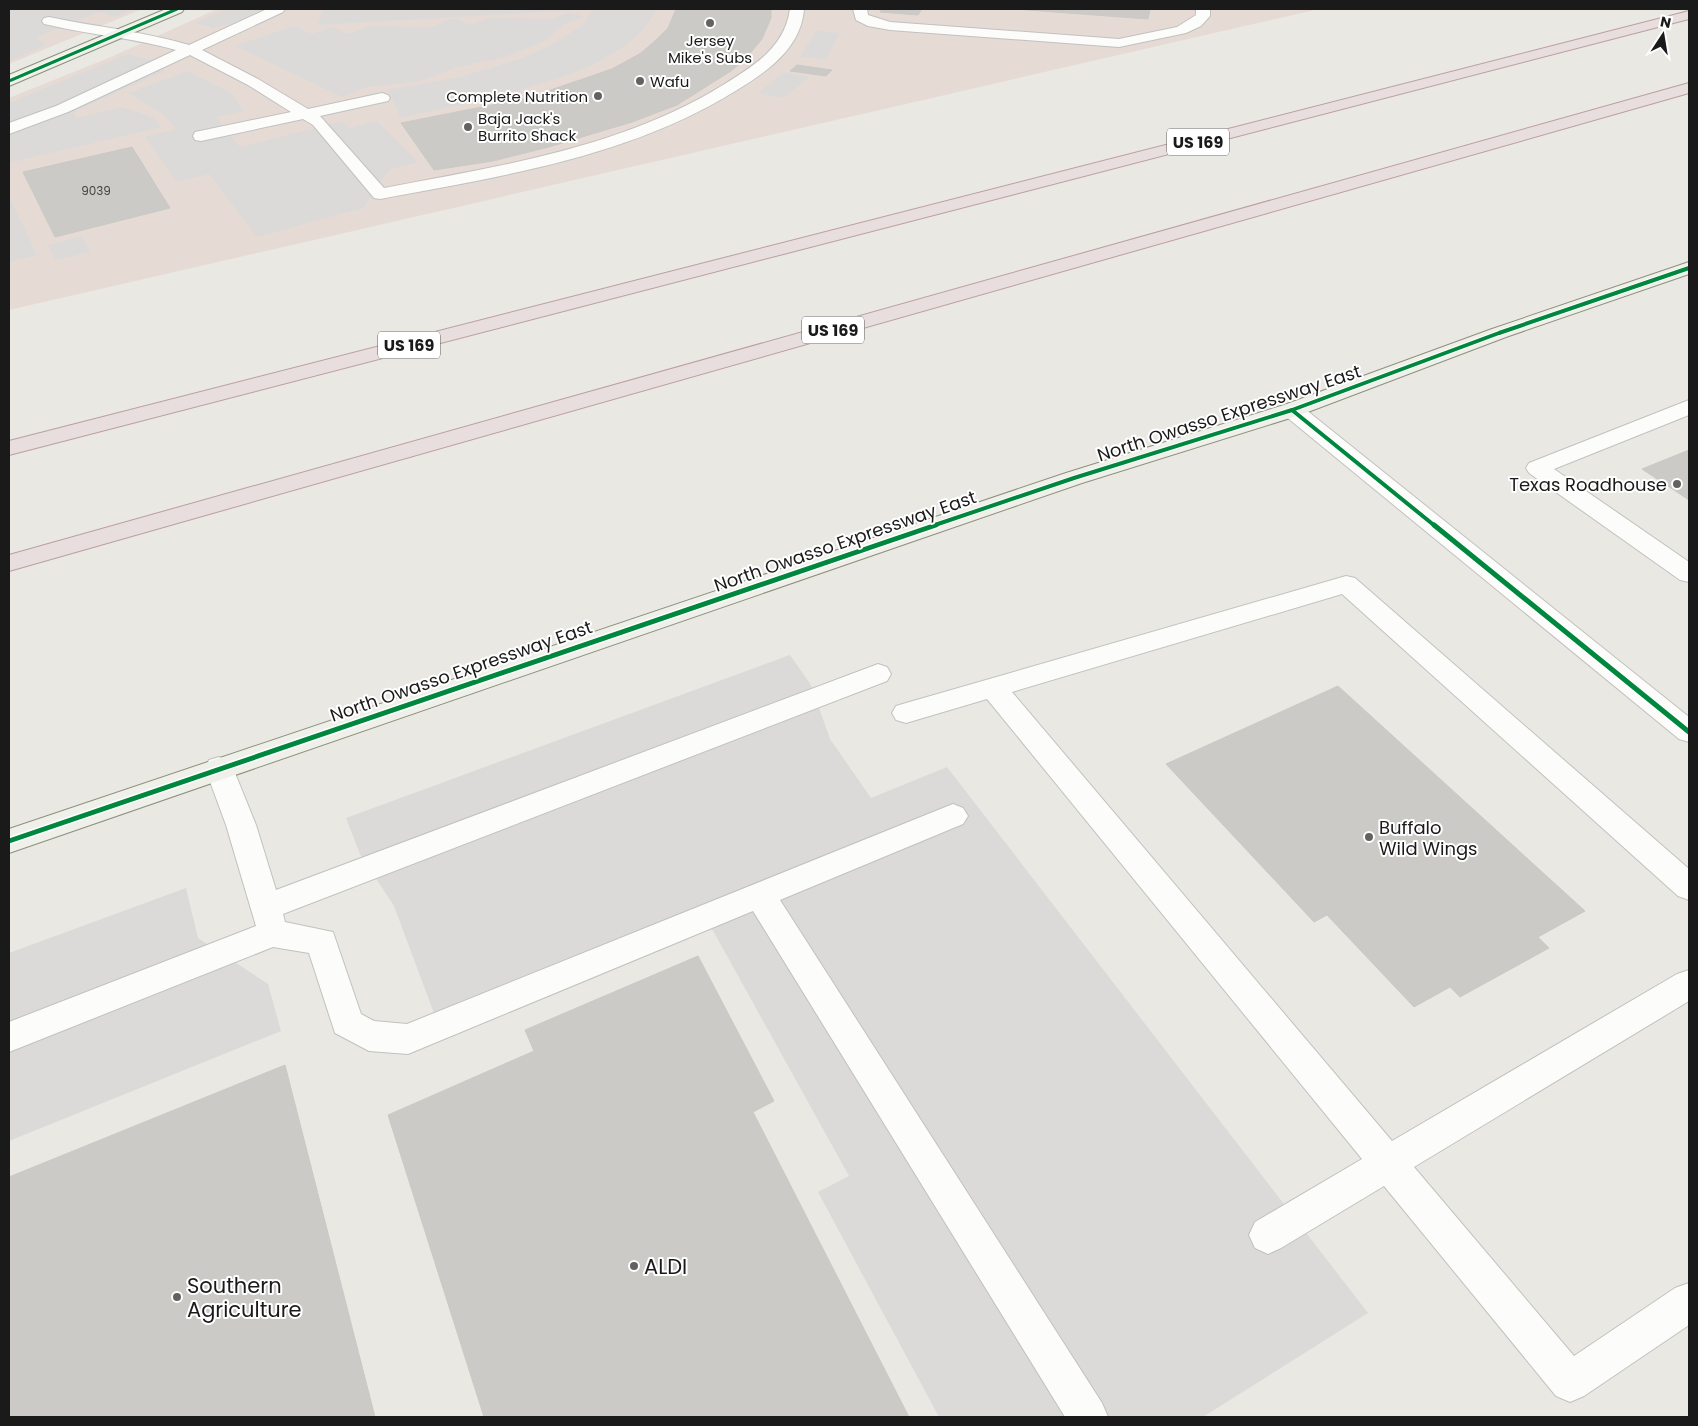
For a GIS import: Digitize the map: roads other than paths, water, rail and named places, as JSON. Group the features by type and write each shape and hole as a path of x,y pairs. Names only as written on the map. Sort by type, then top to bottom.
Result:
{"highway":[{"name":"US 169","path":"9,448 1689,15"},
{"name":"US 169","path":"9,563 1689,88"}],"street":[{"path":"9,81 177,9"},
{"path":"9,129 62,109 278,9"},
{"path":"49,22 153,39 191,50 253,82 306,112 319,122 380,194 493,172 598,146 692,112 725,93 774,58 787,40 797,9"},
{"path":"860,9 861,17 873,23 890,26 1119,43 1181,30 1196,23 1203,16 1204,9"},
{"path":"201,136 306,112 382,98"},
{"name":"North Owasso Expressway East","path":"9,841 1074,478 1292,410 1499,332 1689,268"},
{"path":"1689,407 1537,468 1689,574"},
{"path":"1292,410 1689,732"},
{"path":"906,713 1346,584 1689,887"},
{"path":"9,1037 269,920 878,674"},
{"path":"993,688 1570,1382 1689,1302"},
{"path":"219,768 241,825 269,920"},
{"path":"269,920 322,942 348,1024 369,1036 408,1039 954,816"},
{"path":"760,896 1088,1417"},
{"path":"1268,1236 1689,984"}],"place":[{"name":"Jersey Mike's Subs","path":"710,23"},
{"name":"Wafu","path":"640,81"},
{"name":"Complete Nutrition","path":"598,96"},
{"name":"Baja Jack's Burrito Shack","path":"468,127"},
{"name":"Texas Roadhouse","path":"1677,484"},
{"name":"Buffalo Wild Wings","path":"1369,837"},
{"name":"ALDI","path":"634,1266"},
{"name":"Southern Agriculture","path":"177,1297"}]}
